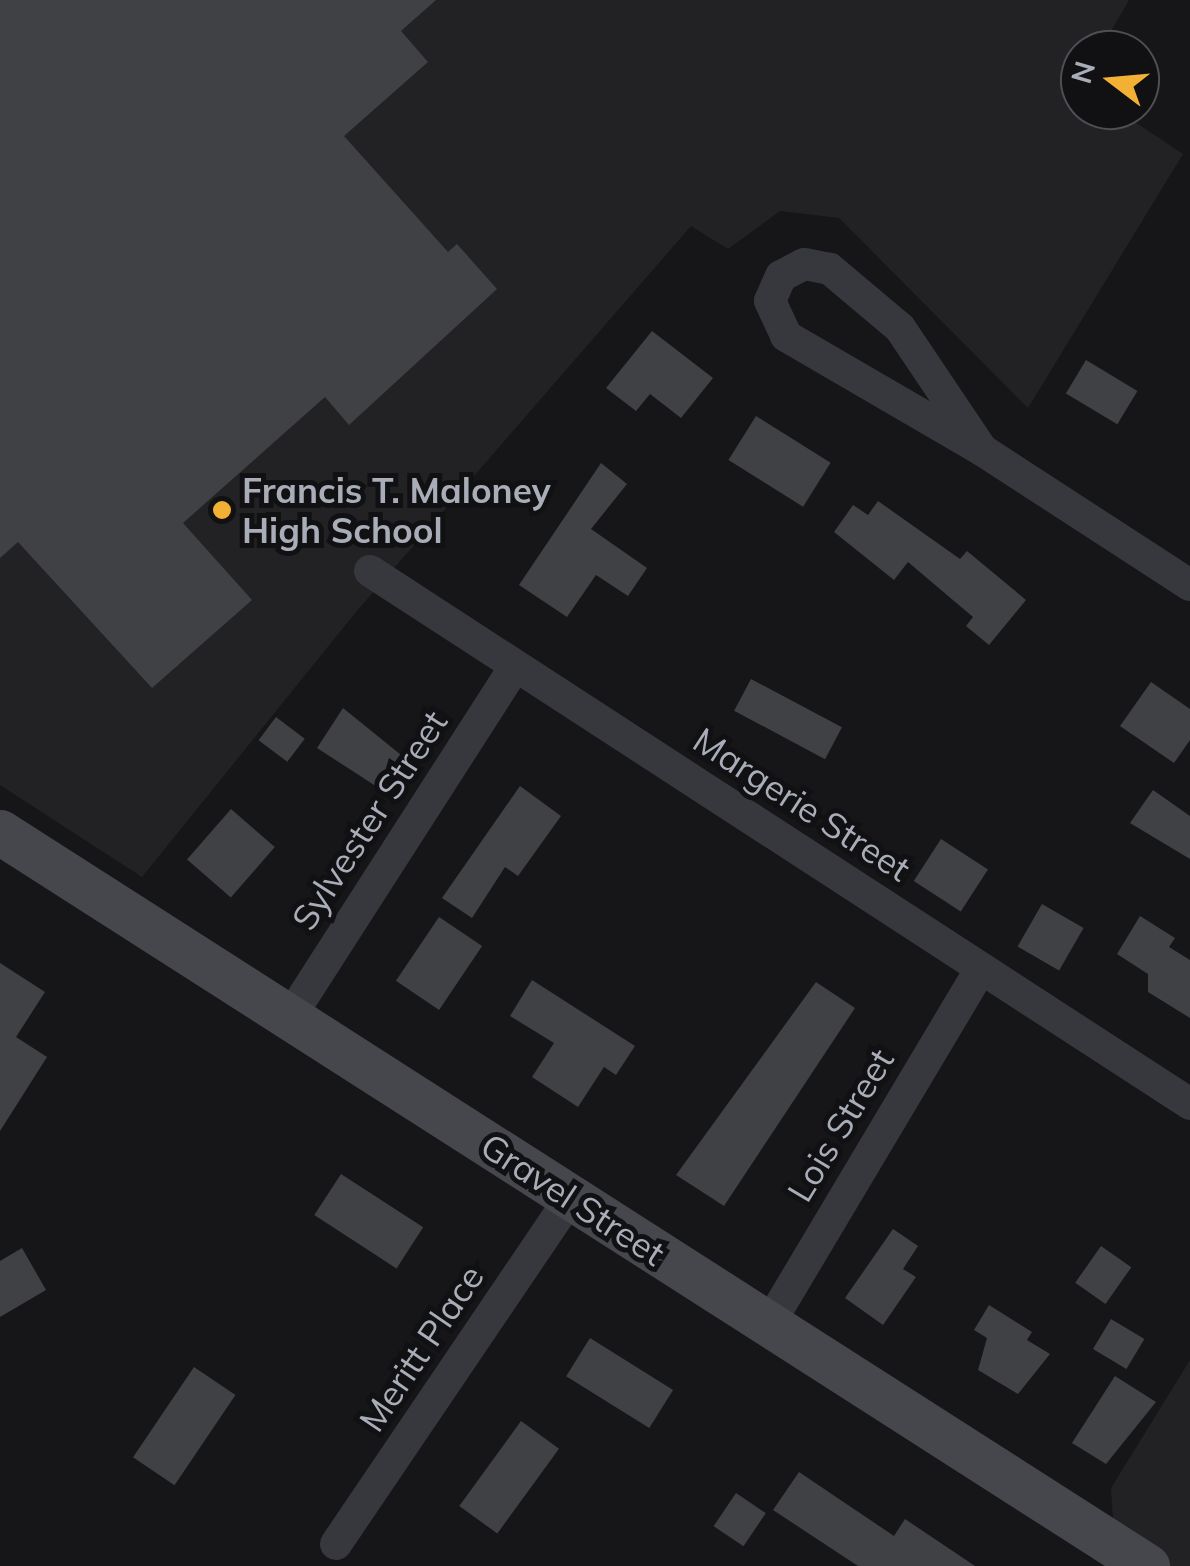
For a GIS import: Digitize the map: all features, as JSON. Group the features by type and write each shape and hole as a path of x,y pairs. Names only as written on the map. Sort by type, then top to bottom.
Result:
{"main road":[{"name":"Gravel Street","path":"0,832 1147,1566"}],"street":[{"path":"982,450 900,328 830,269 804,264 780,276 770,301 786,336 982,450 1190,586"},
{"name":"Margerie Street","path":"370,571 1190,1104"},
{"name":"Sylvester Street","path":"290,1017 515,666"},
{"name":"Lois Street","path":"769,1324 981,968"},
{"name":"Meritt Place","path":"336,1544 572,1197"}],"shaded area":[{"name":"Francis T. Maloney High School","path":"0,0 1129,0 1112,30 1060,30 1060,130 1147,130 1183,154 1028,408 839,218 780,211 728,249 691,226 356,612 142,877 0,785"},
{"path":"1190,1360 1190,1566 1116,1566 1111,1488"}],"building":[{"path":"0,0 436,0 401,31 428,62 344,136 448,252 457,244 497,289 349,425 325,397 183,523 252,600 152,688 18,542 0,558"},
{"path":"652,331 713,378 681,418 650,394 636,411 606,388"},
{"path":"1086,360 1137,391 1117,424 1066,393"},
{"path":"756,416 831,463 803,507 728,460"},
{"path":"601,463 627,484 591,529 647,568 628,596 596,575 567,617 519,585"},
{"path":"878,501 960,559 967,551 1026,600 989,645 966,626 973,617 908,562 894,580 834,532 853,505 868,515"},
{"path":"751,679 842,727 825,759 734,711"},
{"path":"1151,682 1190,709 1190,740 1174,763 1120,726"},
{"path":"343,708 406,759 385,792 317,748"},
{"path":"276,717 305,739 287,762 259,740"},
{"path":"520,786 561,816 518,876 505,867 472,918 442,898"},
{"path":"1153,790 1190,816 1190,859 1130,823"},
{"path":"231,809 275,847 231,898 187,860"},
{"path":"941,839 988,869 961,911 914,881"},
{"path":"1042,904 1084,928 1059,970 1018,946"},
{"path":"1140,916 1175,938 1169,947 1190,960 1190,1018 1148,992 1148,974 1117,954"},
{"path":"439,917 482,946 439,1010 396,981"},
{"path":"0,963 45,992 16,1037 47,1057 0,1131"},
{"path":"532,980 635,1046 616,1075 604,1067 578,1107 532,1077 554,1043 510,1016"},
{"path":"816,982 855,1008 724,1206 676,1175"},
{"path":"341,1174 423,1227 397,1268 314,1215"},
{"path":"893,1229 918,1246 903,1269 916,1277 883,1325 845,1298"},
{"path":"1101,1246 1131,1267 1105,1304 1075,1283"},
{"path":"22,1248 46,1290 0,1317 0,1261"},
{"path":"989,1305 1032,1332 1027,1340 1050,1354 1018,1394 978,1370 987,1338 974,1330"},
{"path":"1111,1319 1144,1339 1126,1369 1093,1349"},
{"path":"590,1338 673,1390 649,1428 566,1376"},
{"path":"194,1367 235,1395 174,1485 133,1457"},
{"path":"1115,1376 1156,1402 1106,1464 1072,1443"},
{"path":"521,1421 559,1449 497,1534 459,1506"},
{"path":"799,1472 894,1536 905,1519 975,1566 858,1566 773,1510"},
{"path":"736,1493 766,1513 743,1546 714,1526"}],"place":[{"name":"Francis T. Maloney High School","path":"222,510"}]}
